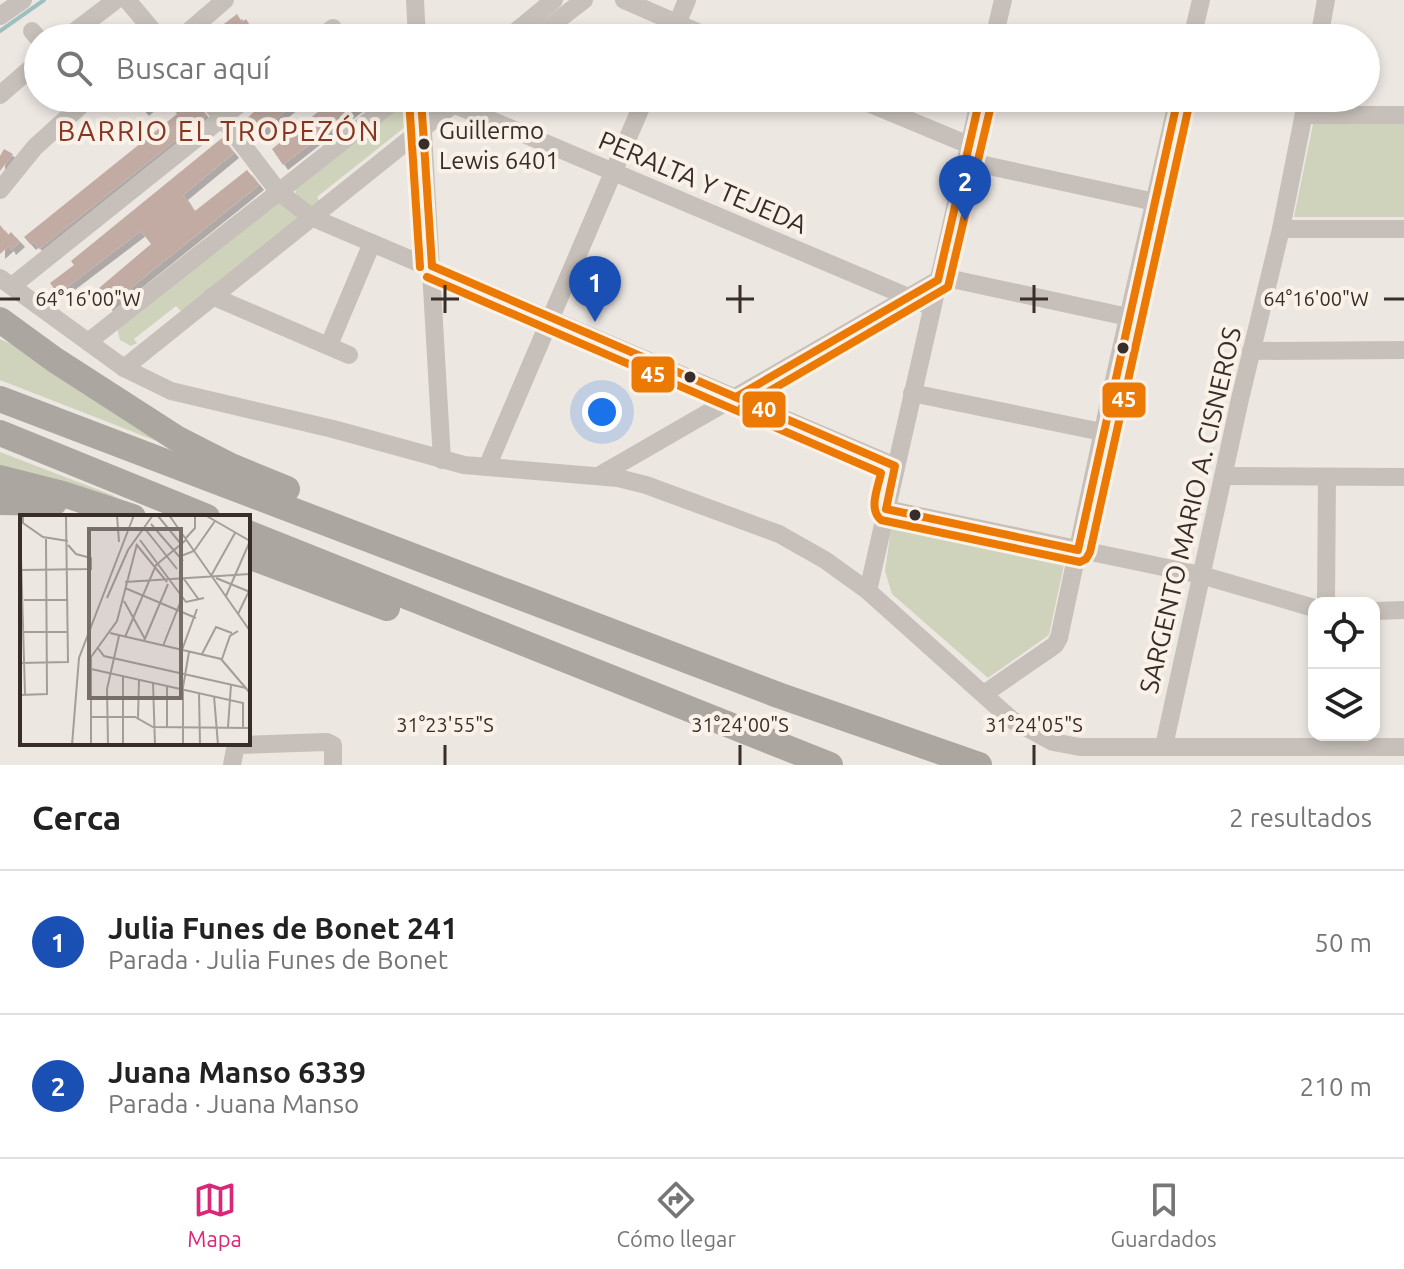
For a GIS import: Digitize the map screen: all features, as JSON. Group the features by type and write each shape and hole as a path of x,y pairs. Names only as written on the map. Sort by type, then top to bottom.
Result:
{"highway":[{"path":"0,320 157,427 199,451 286,489 474,560 589,623"},
{"path":"0,331 38,348"},
{"path":"0,399 827,713 979,765"},
{"path":"0,433 202,515"},
{"path":"0,478 63,494 125,515"},
{"path":"0,502 40,502 105,510"},
{"path":"250,534 830,765"},
{"path":"250,557 781,765"}],"street":[{"path":"0,16 23,0"},
{"path":"84,24 116,0"},
{"path":"127,0 147,24"},
{"path":"197,24 225,0"},
{"path":"415,0 416,24"},
{"path":"539,12 554,0"},
{"path":"539,12 584,0"},
{"path":"624,0 663,24"},
{"path":"677,24 687,0"},
{"path":"997,24 1003,0"},
{"path":"1195,24 1201,0"},
{"path":"1322,24 1326,0"},
{"path":"0,95 24,74"},
{"path":"0,190 35,147 73,112"},
{"path":"218,112 278,191 311,217 895,466"},
{"path":"230,112 6,282 124,368 155,385 187,396 333,429 442,460 487,467 600,475 646,485 779,534 825,560 868,591 1026,729 1053,742 1080,747 1404,747"},
{"path":"88,342 380,112"},
{"path":"422,112 442,460"},
{"path":"124,368 443,112"},
{"name":"PERALTA Y TEJEDA","path":"481,112 613,172 932,307"},
{"path":"487,467 639,112"},
{"path":"884,112 967,153 1155,202"},
{"path":"868,591 977,112"},
{"path":"984,694 1055,645 1059,638 1175,112"},
{"name":"SARGENTO MARIO A. CISNEROS","path":"1164,746 1305,112"},
{"path":"1371,112 1404,115"},
{"path":"1281,229 1404,229"},
{"path":"329,345 372,243"},
{"path":"600,475 938,280 952,279 1128,317"},
{"path":"212,296 349,355"},
{"path":"1251,351 1404,350"},
{"path":"912,393 1102,432"},
{"path":"1224,476 1404,477"},
{"path":"1326,597 1327,477"},
{"path":"886,509 1201,575 1308,606"},
{"path":"1380,611 1404,610"},
{"path":"250,745 327,742 333,745 333,765"},
{"path":"232,765 235,749 239,745"}],"green space":[{"path":"391,112 406,112 405,127 317,197 320,202 313,208 296,196 295,183"},
{"path":"1404,122 1404,217 1294,217 1313,124"},
{"path":"276,201 299,214 296,222 183,313 176,306 134,339 137,343 131,346 120,340 117,328"},
{"path":"0,339 13,345 159,442 0,380"},
{"path":"0,452 112,495 123,501 0,470"},
{"path":"892,522 1066,555 1049,635 988,678 892,594 885,571"}],"building":[{"path":"237,14 242,22 246,19 249,24 224,24"},
{"path":"175,112 203,112 206,116 39,249 24,237 177,114"},
{"path":"254,112 284,112 258,134 245,120"},
{"path":"318,112 351,112 283,165 272,149"},
{"path":"222,138 234,153 183,195 189,204 195,211 247,170 259,185 108,306 92,294 151,244 141,231 58,294 50,283 74,265 71,261"},
{"path":"4,149 13,154 0,171 0,156"},
{"path":"0,225 8,235 11,232 20,242 0,254"}],"waterway":[{"path":"0,31 44,0"}],"transit line":[{"name":"45","path":"410,112 420,267"},
{"name":"40","path":"422,112 432,266"},
{"name":"40","path":"736,397 938,280 977,112"},
{"name":"45","path":"742,407 948,287 989,112"},
{"name":"40","path":"432,266 895,466 886,509 1078,550 1175,112"},
{"name":"45","path":"427,277 881,473 874,504 881,520 1080,562 1090,552 1188,112"}],"place":[{"name":"Guillermo Lewis 6401","path":"424,144"},
{"name":"Juana Manso 6339","path":"965,221"},
{"name":"Julia Funes de Bonet 241","path":"595,322"}],"district":[{"name":"BARRIO EL TROPEZÓN","path":"219,130"}]}
